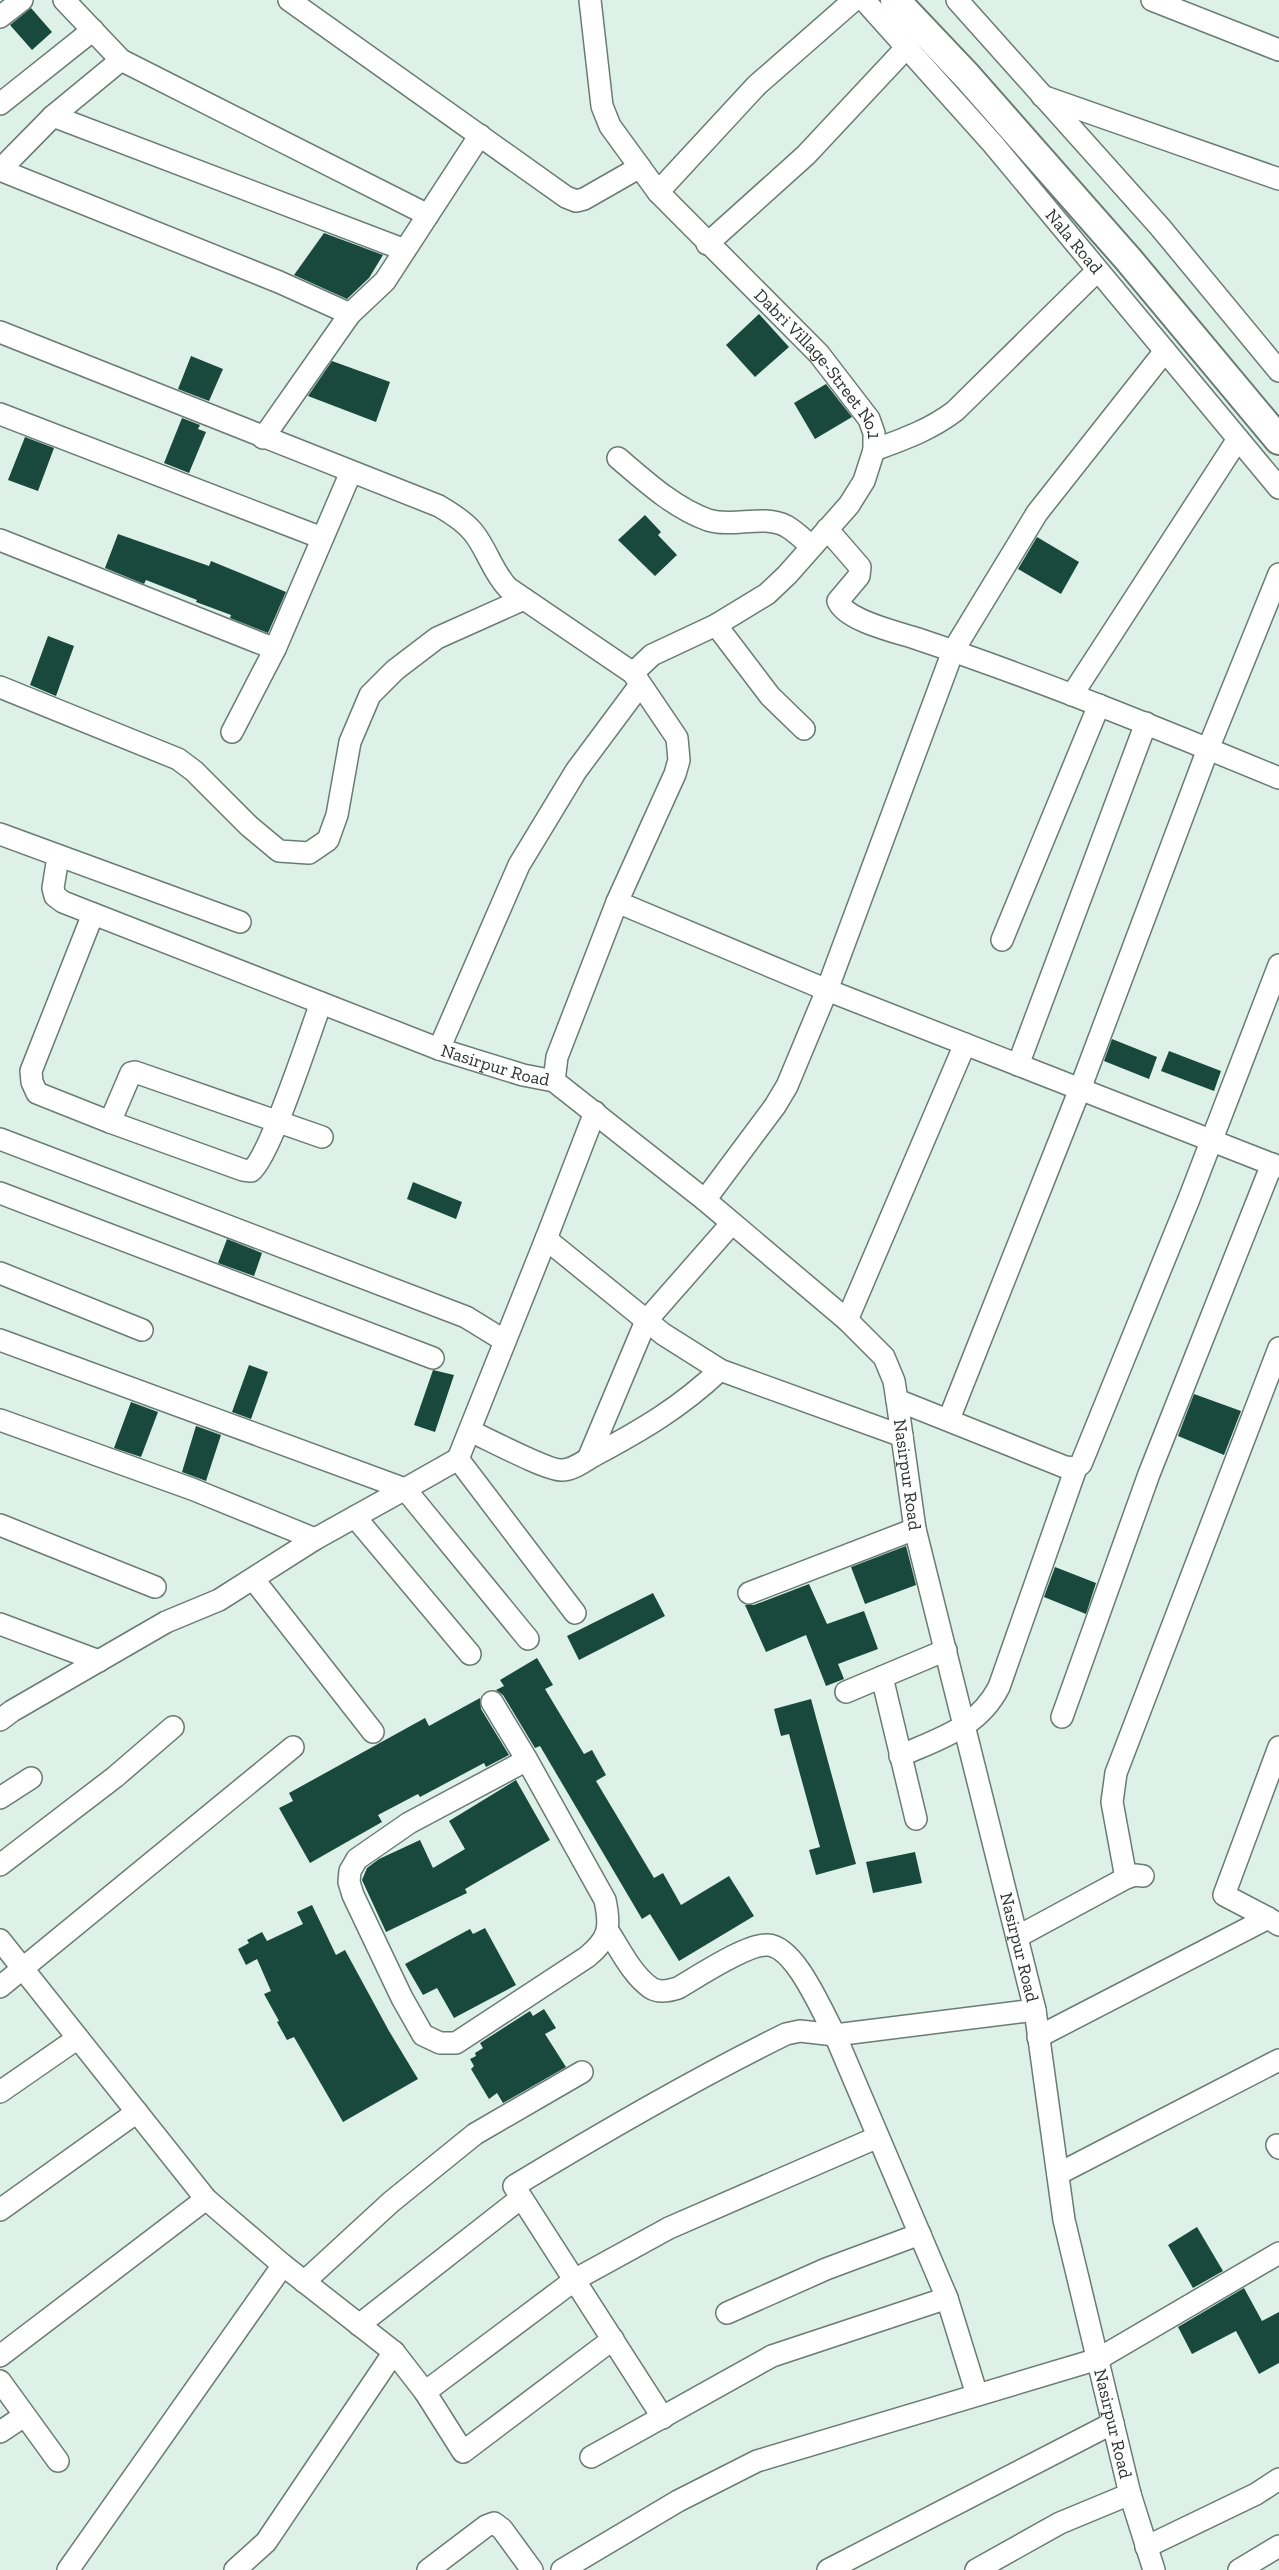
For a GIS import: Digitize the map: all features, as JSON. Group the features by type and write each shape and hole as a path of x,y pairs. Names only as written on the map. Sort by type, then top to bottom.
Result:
{"street":[{"path":"0,17 22,0"},
{"path":"64,0 121,60 428,215"},
{"path":"289,0 566,197 576,201 585,199 640,167"},
{"name":"Dabri Village-Street No.1","path":"439,1049 519,865 576,771 652,655 716,625 767,594 787,575 854,497 864,481 874,450 874,433 869,419 819,354 707,244 658,192 610,126 602,106 590,0"},
{"path":"658,192 757,85 854,0"},
{"name":"Nala Road","path":"864,0 901,10 907,47 993,144 1279,488"},
{"path":"1152,0 1279,50"},
{"path":"960,1 1160,227 1279,371"},
{"path":"901,10 967,75 1128,259 1279,440"},
{"path":"0,104 93,30"},
{"path":"707,244 806,155 907,47"},
{"path":"121,60 53,116 0,170 279,282 350,314"},
{"path":"1042,96 1279,178"},
{"path":"53,116 405,250"},
{"path":"263,438 350,314 385,281 480,135"},
{"path":"874,450 918,435 955,411 1097,271"},
{"path":"0,332 431,503 456,516 474,532 496,576 508,588 637,679 677,738 679,760 675,774 617,902 556,1057 554,1081"},
{"path":"705,1200 781,1096 827,990 953,651 1037,513 1165,351"},
{"path":"0,414 322,537"},
{"path":"1072,694 1238,439"},
{"path":"618,458 657,491 694,514 723,523 778,523 786,526 811,546"},
{"path":"232,732 275,649 351,472"},
{"path":"827,529 860,567 859,576 838,601 841,607 861,620 1072,694 1279,778"},
{"path":"0,540 275,649"},
{"path":"949,1419 1080,1089 1208,749 1279,574"},
{"path":"0,687 178,759 194,771 249,826 279,851 309,853 328,840 337,815 350,742 370,695 395,670 437,638 524,599"},
{"path":"716,625 770,696 804,729"},
{"path":"1002,940 1099,705"},
{"path":"1018,1065 1146,723"},
{"path":"2,842 58,857 240,922"},
{"name":"Nasirpur Road","path":"58,857 53,888 55,896 93,914 439,1049 524,1075 554,1081 705,1200 847,1320 884,1357 894,1381 915,1529 1035,2010 1064,2220 1130,2494 1154,2570"},
{"path":"617,902 827,990 1276,1165 1149,1474 1062,1717"},
{"path":"93,914 31,1071 32,1082 37,1093 110,1122 251,1171 258,1166 278,1122 321,1003"},
{"path":"900,1756 965,1727 989,1706 999,1687 1076,1468 1084,1458 1212,1140 1279,965"},
{"path":"847,1320 965,1044"},
{"path":"110,1122 131,1073 135,1072 322,1137"},
{"path":"0,1720 12,1710 166,1622 219,1600 254,1580 315,1539 459,1459 595,1112"},
{"path":"0,1139 466,1317 505,1341"},
{"path":"0,1193 433,1358"},
{"path":"588,1459 646,1321 732,1223"},
{"path":"546,1239 663,1334 720,1370 902,1436"},
{"path":"0,1273 142,1329"},
{"path":"0,1340 405,1489 528,1639"},
{"path":"1017,1937 1135,1877 1112,1802 1116,1773 1279,1348"},
{"path":"470,1431 554,1469 569,1469 639,1432 671,1412 692,1397 720,1370"},
{"path":"897,1400 1065,1467 1076,1468"},
{"path":"0,1420 192,1489 315,1539"},
{"path":"459,1459 575,1613"},
{"path":"355,1516 470,1654"},
{"path":"0,1525 155,1587"},
{"path":"749,1593 915,1529"},
{"path":"254,1580 373,1732"},
{"path":"0,1624 99,1661"},
{"path":"846,1692 946,1650"},
{"path":"882,1677 915,1819"},
{"path":"492,1702 527,1760 604,1900 609,1917 608,1931 601,1946 587,1957 498,2017 456,2043 440,2043 423,2035 402,1998 353,1895 349,1882 350,1871 357,1859 409,1822 527,1760"},
{"path":"0,1865 115,1777 173,1727"},
{"path":"0,1987 293,1747"},
{"path":"1273,1922 1224,1895 1279,1747"},
{"path":"0,1798 31,1778"},
{"path":"1038,2037 1273,1922"},
{"path":"608,1931 637,1973 652,1989 665,1992 678,1988 749,1949 768,1945 779,1948 790,1958 835,2035 947,2298 978,2395"},
{"path":"0,1940 206,2199 282,2265 394,2352 424,2392 463,2452 613,2339"},
{"path":"663,2418 576,2279 514,2186 706,2073 786,2034 800,2031 835,2035 1035,2010"},
{"path":"0,2092 78,2038"},
{"path":"1058,2174 1279,2060"},
{"path":"304,2282 391,2202 475,2134 582,2073"},
{"path":"0,2210 137,2112"},
{"path":"424,2392 576,2279 669,2228 878,2138"},
{"path":"359,2325 521,2198"},
{"path":"0,2356 206,2199"},
{"path":"727,2313 826,2269 920,2234"},
{"path":"562,2570 678,2501 757,2461 1098,2359 1278,2256"},
{"path":"68,2570 282,2265"},
{"path":"591,2457 772,2356 947,2298"},
{"path":"235,2570 266,2542 394,2352"},
{"path":"0,2381 58,2461"},
{"path":"0,2432 24,2416"},
{"path":"828,2570 1113,2423"},
{"path":"1146,2547 1257,2494 1279,2479"},
{"path":"976,2570 1060,2523 1130,2494"},
{"path":"428,2570 486,2526 494,2523 502,2529 532,2570"},
{"path":"1239,2570 1279,2546"}],"building":[{"path":"31,8 52,32 32,50 10,25"},
{"path":"324,233 383,255 369,278 347,299 294,275"},
{"path":"759,314 789,347 755,377 726,345"},
{"path":"191,356 223,369 209,401 178,389"},
{"path":"332,361 390,382 376,422 308,396"},
{"path":"826,384 852,417 815,439 794,403"},
{"path":"182,418 200,425 198,429 206,432 189,473 164,463"},
{"path":"25,437 54,448 38,491 8,480"},
{"path":"645,515 661,532 658,535 677,555 655,576 618,540"},
{"path":"118,534 209,566 211,561 286,592 268,633 230,618 231,615 196,602 197,600 146,580 144,584 105,568"},
{"path":"1037,537 1079,562 1061,594 1018,569"},
{"path":"48,636 74,646 56,696 30,685"},
{"path":"1112,1039 1157,1057 1149,1079 1104,1061"},
{"path":"1169,1051 1221,1071 1214,1091 1161,1071"},
{"path":"413,1182 462,1202 456,1219 407,1199"},
{"path":"227,1239 262,1253 254,1276 218,1263"},
{"path":"249,1365 268,1372 251,1419 232,1412"},
{"path":"433,1370 454,1375 435,1432 414,1425"},
{"path":"1194,1394 1241,1411 1224,1455 1178,1436"},
{"path":"131,1402 158,1412 141,1457 114,1448"},
{"path":"196,1426 221,1435 206,1481 182,1472"},
{"path":"906,1546 916,1585 865,1604 851,1567"},
{"path":"1055,1567 1096,1583 1086,1614 1044,1597"},
{"path":"809,1584 827,1624 864,1611 878,1649 838,1664 844,1679 826,1686 806,1635 766,1652 745,1605 754,1605"},
{"path":"653,1593 665,1616 579,1660 567,1636"},
{"path":"537,1658 553,1685 545,1689 584,1754 592,1750 606,1775 596,1781 654,1878 663,1873 681,1905 729,1876 754,1916 679,1961 650,1914 642,1919 540,1746 535,1748 503,1695 496,1690 504,1686 500,1680"},
{"path":"480,1698 481,1709 509,1755 486,1767 484,1763 420,1797 418,1794 378,1815 382,1822 310,1863 279,1808 293,1801 289,1793 425,1718 429,1726"},
{"path":"811,1699 856,1864 816,1875 809,1850 820,1847 789,1734 781,1736 774,1709"},
{"path":"516,1780 550,1840 465,1889 467,1893 386,1932 362,1880 367,1868 379,1859 420,1840 433,1868 465,1849 449,1821"},
{"path":"915,1852 922,1883 873,1893 866,1862"},
{"path":"312,1905 336,1955 345,1950 418,2079 343,2122 294,2037 287,2040 277,2022 279,2021 264,1994 271,1991 257,1959 246,1965 238,1949 249,1943 247,1940 262,1932 267,1941 303,1924 297,1912"},
{"path":"485,1928 516,1985 454,2018 437,1988 423,1995 405,1964 470,1929 473,1934"},
{"path":"544,2009 556,2028 545,2034 566,2067 503,2103 497,2093 489,2099 471,2069 474,2066 470,2059 483,2048 480,2043 530,2011 533,2016"},
{"path":"1197,2227 1223,2271 1193,2288 1168,2245"},
{"path":"1244,2288 1262,2321 1279,2312 1279,2363 1259,2374 1236,2331 1192,2354 1178,2327"}]}
